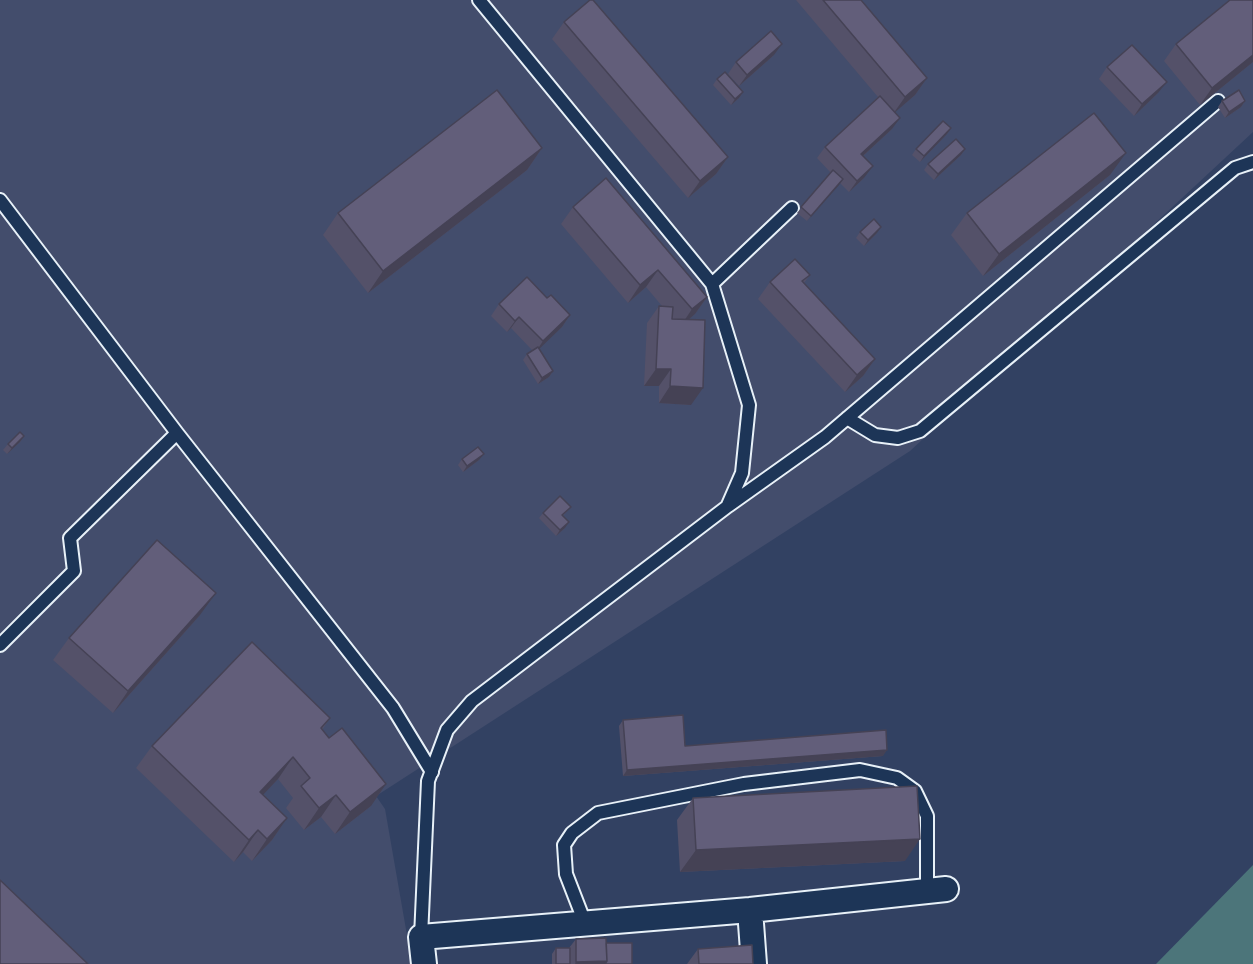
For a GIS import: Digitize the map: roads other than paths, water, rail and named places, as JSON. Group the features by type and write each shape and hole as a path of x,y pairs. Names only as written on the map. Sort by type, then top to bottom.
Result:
{"street":[{"path":"424,964 421,937 750,910 937,890"},
{"path":"750,910 754,964"}],"lane":[{"path":"479,0 712,284 749,405 742,472 728,506"},
{"path":"421,937 428,781 447,730 472,701 728,506 825,437 1218,101"},
{"path":"847,418 875,435 898,438 920,431 1235,168 1253,162"},
{"path":"0,200 177,433 393,708 432,772"},
{"path":"712,284 792,208"},
{"path":"0,645 74,571 70,538 177,433"},
{"path":"585,923 566,874 564,845 572,833 598,813 744,784 860,770 897,778 915,791 927,816 937,890"}]}
